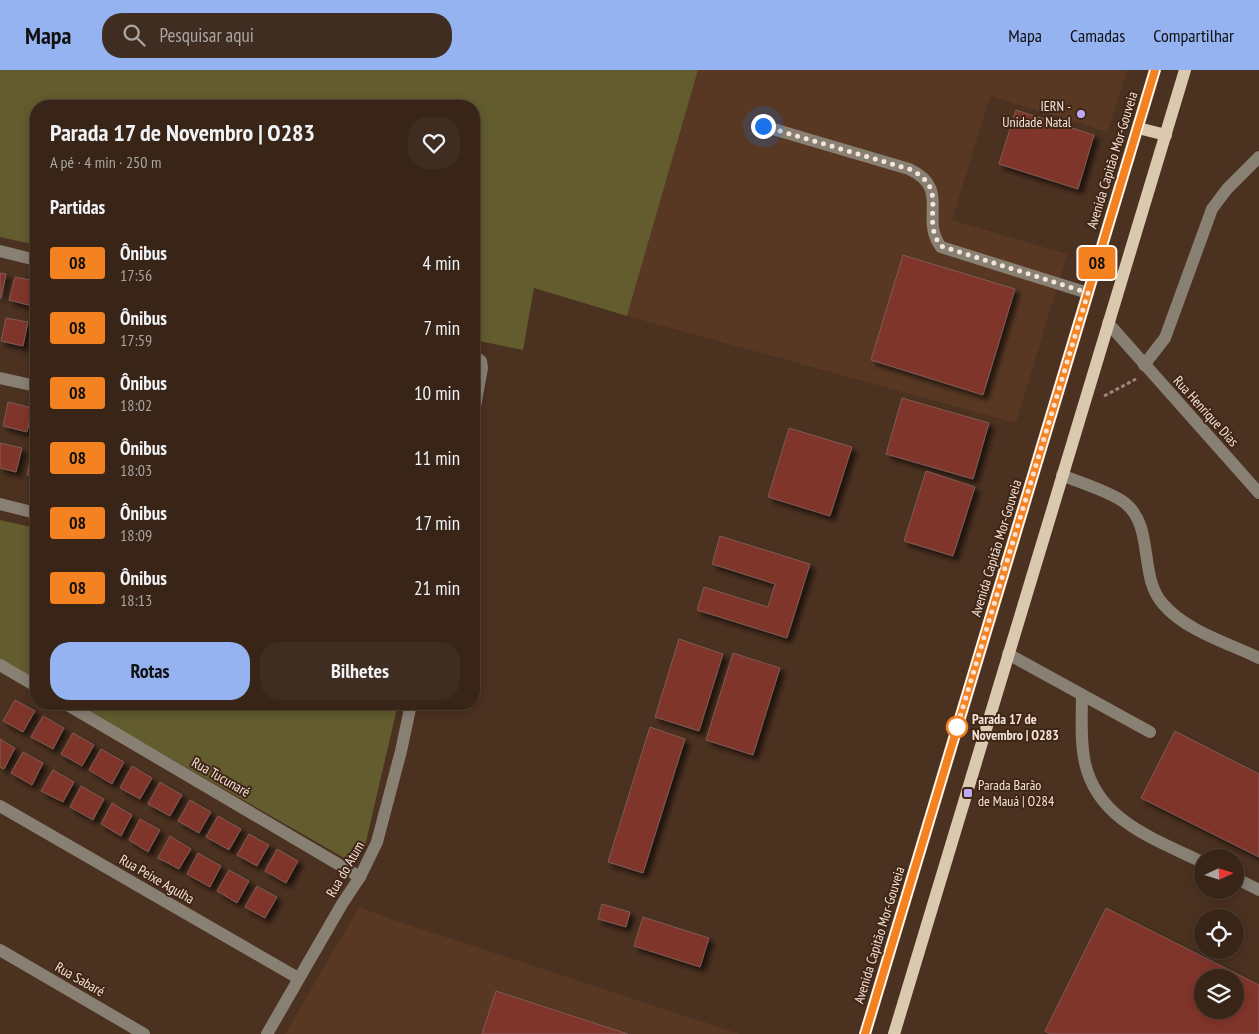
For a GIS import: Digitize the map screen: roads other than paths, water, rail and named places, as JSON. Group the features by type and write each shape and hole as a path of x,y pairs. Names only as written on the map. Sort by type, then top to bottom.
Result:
{"main road":[{"name":"Avenida Capitão Mor-Gouveia","path":"865,1034 1155,70"},
{"path":"894,1034 1185,70"},
{"path":"1138,128 1166,135"}],"street":[{"path":"763,126 909,169 922,175 930,185 934,197 932,227 934,238 941,246 1088,293"},
{"path":"1147,368 1165,338 1212,210 1227,189 1259,156"},
{"path":"0,251 30,258"},
{"name":"Rua Henrique Dias","path":"1108,323 1259,493"},
{"path":"0,378 30,385"},
{"path":"1062,475 1123,502 1132,510 1142,528 1152,587 1162,604 1177,617 1194,627 1259,658"},
{"path":"0,504 30,512"},
{"path":"1008,654 1150,732"},
{"path":"1,667 30,683"},
{"path":"1082,694 1082,739 1085,763 1093,786 1107,806 1125,824 1194,858"},
{"name":"Rua Tucunaré","path":"76,710 360,877"},
{"name":"Rua do Atum","path":"267,1034 298,978 360,877 378,842 410,710"},
{"name":"Rua Peixe Agulha","path":"0,806 298,978"},
{"path":"1244,882 1259,890"},
{"name":"Rua Sabaré","path":"0,950 144,1034"}],"place":[{"name":"IERN - Unidade Natal","path":"1081,114"},
{"name":"Parada 17 de Novembro | O283","path":"957,727"},
{"name":"Parada Barão de Mauá | O284","path":"968,793"}]}
